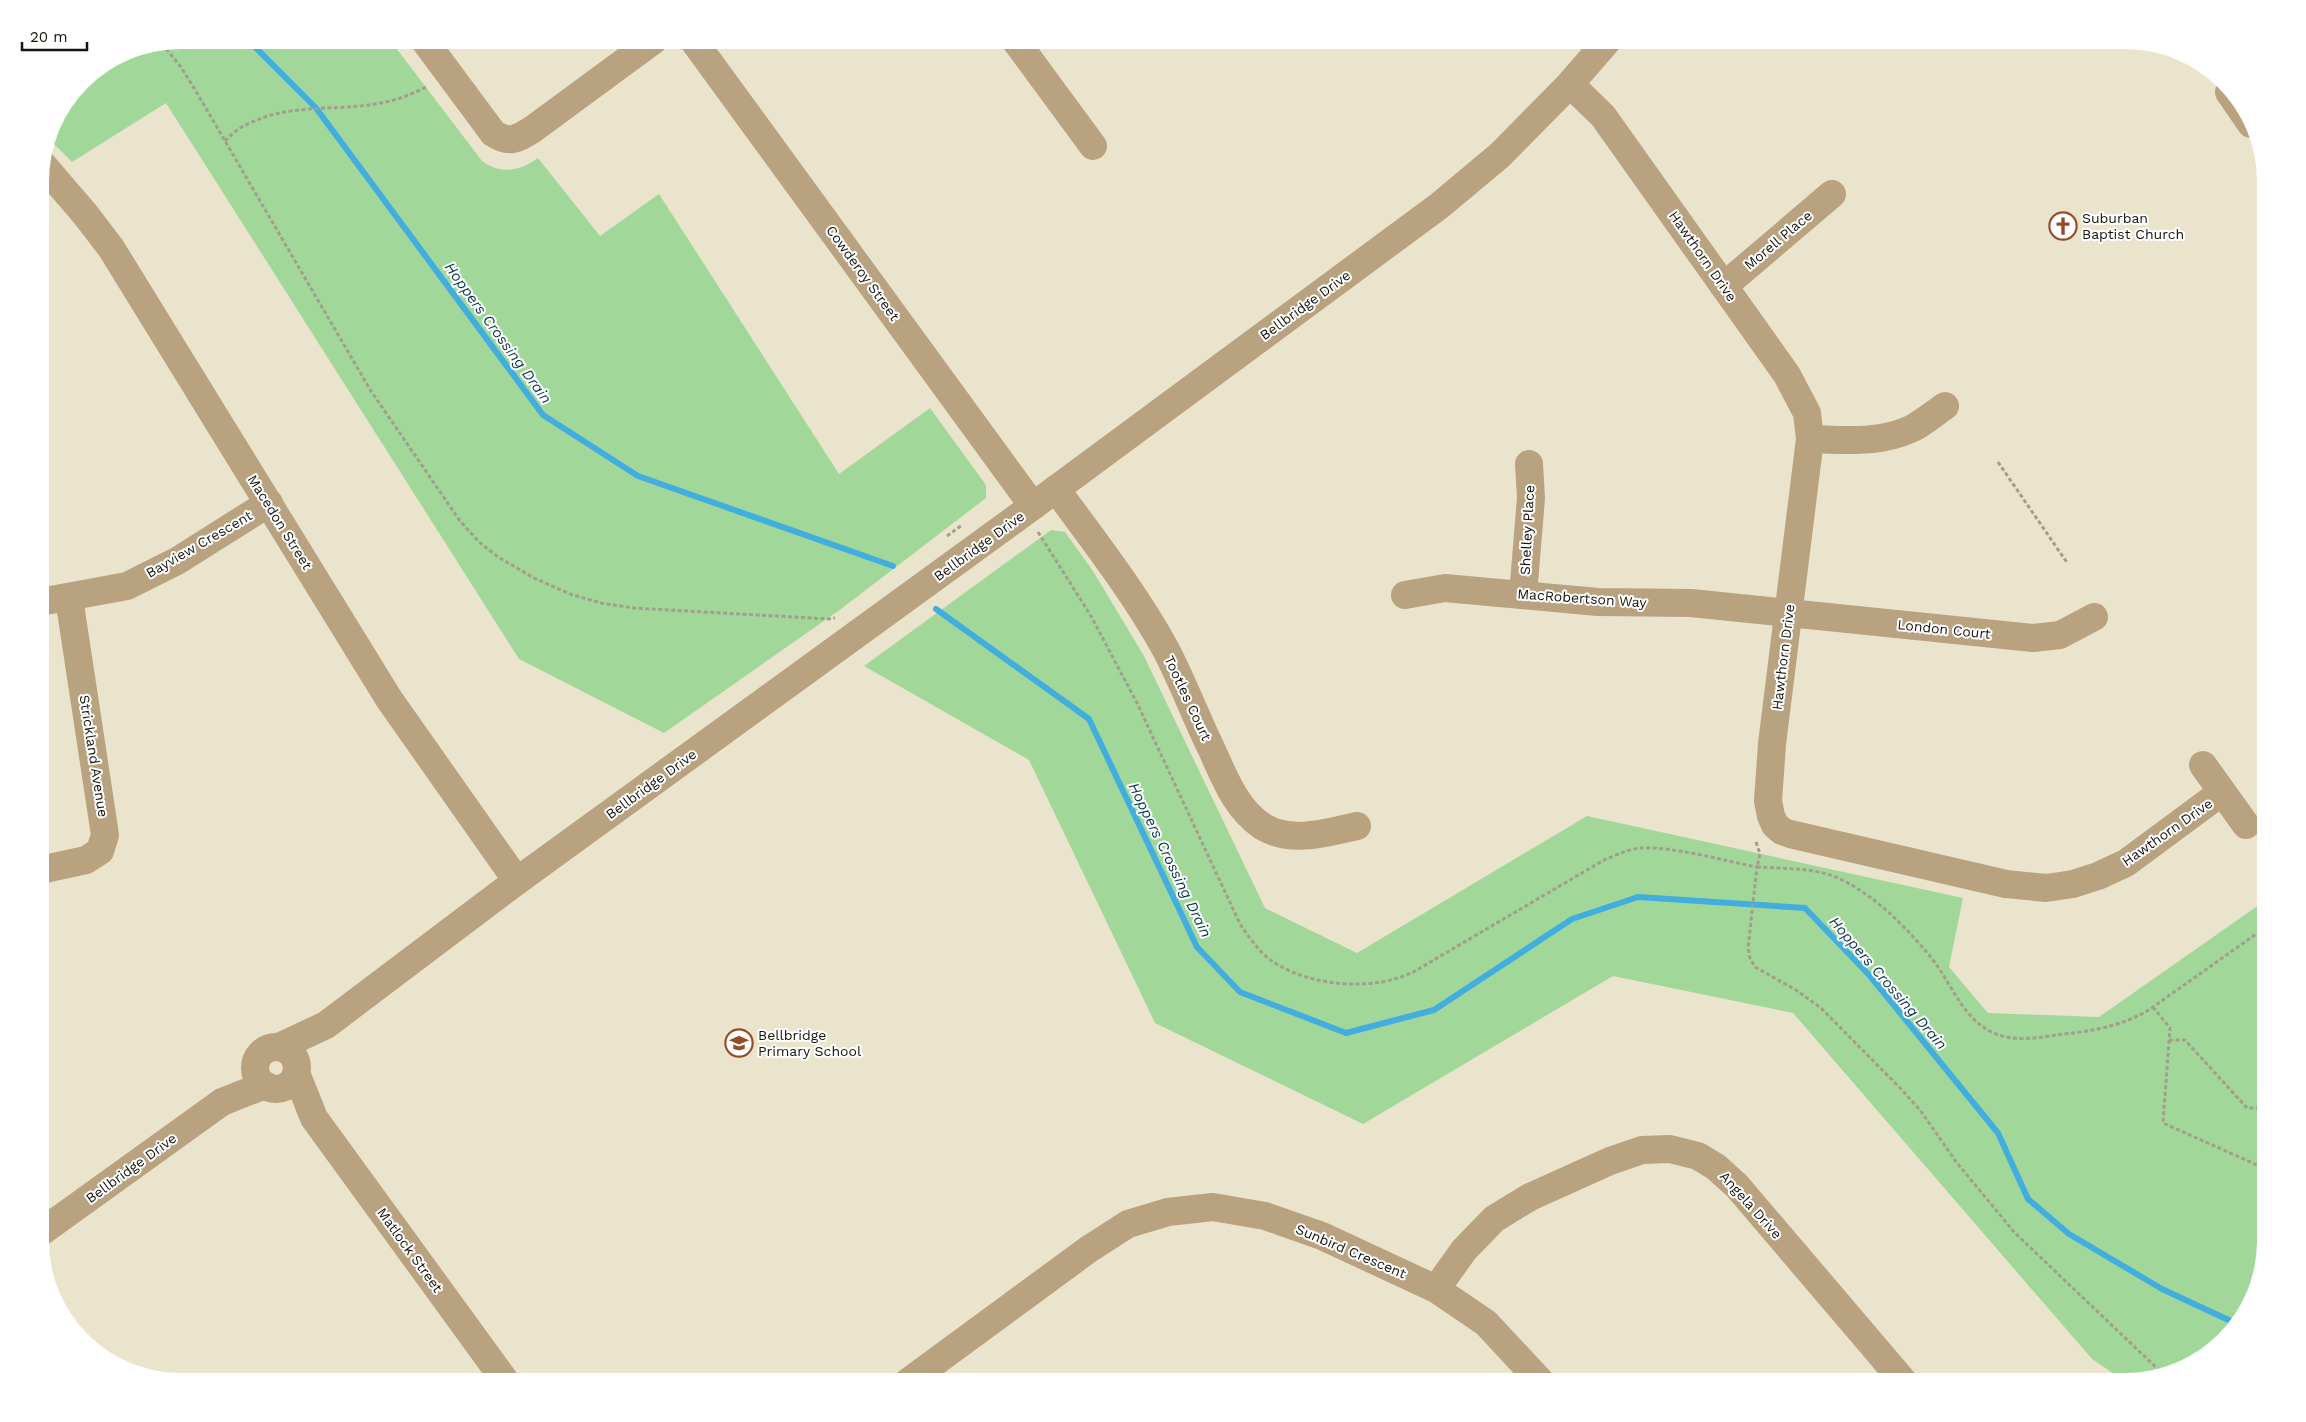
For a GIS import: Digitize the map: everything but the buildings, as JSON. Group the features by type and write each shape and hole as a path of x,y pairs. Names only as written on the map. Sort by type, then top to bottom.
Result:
{"street":[{"path":"431,49 493,133 502,140 510,141 521,137 533,129 642,49"},
{"name":"Cowderoy Street","path":"700,49 1033,506"},
{"path":"1022,49 1093,146"},
{"name":"Bellbridge Drive","path":"49,1227 222,1102 282,1062 326,1025 517,881 979,546 1439,206 1500,155 1570,84 1600,49"},
{"name":"Hawthorn Drive","path":"1570,84 1603,116 1787,375 1807,413 1810,439 1772,744 1768,801 1775,825 1782,831 2006,884 2046,888 2090,879 2126,863 2222,792"},
{"name":"Macedon Street","path":"49,173 111,248 389,699 517,881"},
{"name":"Morell Place","path":"1724,286 1832,194"},
{"path":"1810,439 1864,441 1892,436 1914,427 1945,406"},
{"name":"Shelley Place","path":"1523,595 1531,498 1529,464"},
{"name":"Tootles Court","path":"1056,489 1118,575 1165,648 1227,784 1242,808 1262,826 1282,835 1304,836 1334,832 1357,826"},
{"name":"Bayview Crescent","path":"49,601 127,586 177,561 269,503"},
{"name":"MacRobertson Way","path":"1406,595 1445,588 1598,602 1691,603 1789,612"},
{"name":"Strickland Avenue","path":"49,868 86,860 100,851 105,835 69,598"},
{"name":"London Court","path":"1789,612 2033,638 2060,635 2094,617"},
{"name":"Hawthorn Drive","path":"2203,766 2254,832"},
{"name":"Bellbridge Drive","path":"222,1102 269,1087 288,1085 282,1062"},
{"name":"Matlock Street","path":"282,1062 314,1118 499,1373"},
{"name":"Matlock Street","path":"269,1087 314,1118"},
{"name":"Angela Drive","path":"1436,1289 1464,1250 1494,1219 1530,1198 1610,1161 1642,1150 1670,1149 1698,1156 1716,1167 1737,1186 1896,1373"},
{"name":"Sunbird Crescent","path":"920,1373 1089,1249 1128,1224 1168,1212 1212,1207 1265,1216 1322,1236 1436,1289 1486,1323 1533,1373"}],"path":[{"path":"167,50 181,67 371,391 460,521 479,542 498,557 534,578 570,594 601,603 634,608 828,619 844,616"},
{"path":"224,141 245,125 272,115 300,109 380,103 431,85"},
{"path":"1998,462 2068,564"},
{"path":"945,538 962,524 979,546"},
{"path":"1030,535 1036,530 1091,616 1173,777 1240,924 1253,942 1272,961 1293,972 1330,982 1357,984 1374,984 1400,979 1604,860 1631,850 1657,848 1757,867 1822,872 1858,889 1880,906 1932,960 1973,1019 1985,1029 2013,1039 2081,1032 2133,1018 2153,1007 2257,933"},
{"path":"2254,832 2257,840"},
{"path":"1755,839 1760,854 1748,948 1750,958 1755,967 1796,990 1822,1008 1920,1110 1957,1163 2015,1233 2158,1369"},
{"path":"2153,1007 2170,1028 2163,1123 2257,1165"},
{"path":"2169,1040 2185,1040 2247,1108 2257,1108"}],"green space":[{"path":"181,49 397,49 482,161 496,168 510,170 524,166 538,158 600,236 659,194 839,474 930,408 986,485 986,498 841,609 664,733 519,659 166,103 72,162 54,144 66,115 94,82 115,66 139,56 155,51"},
{"path":"1051,530 1065,532 1093,571 1144,656 1265,908 1357,953 1587,816 1963,898 1949,967 1988,1013 2099,1017 2257,906 2257,1241 2253,1275 2240,1307 2218,1334 2191,1356 2159,1369 2142,1372 2113,1373 2092,1359 1793,1013 1613,976 1363,1124 1155,1023 1029,760 864,666"}],"waterway":[{"name":"Hoppers Crossing Drain","path":"257,49 316,108 543,415 638,476 893,566"},
{"name":"Hoppers Crossing Drain","path":"936,609 1089,719 1197,947 1240,992 1346,1033 1434,1010 1572,919 1638,897 1805,908 1870,976 1998,1133 2028,1199 2069,1234 2162,1289 2230,1321"}],"place":[{"name":"Suburban Baptist Church","path":"2063,226"},
{"name":"Bellbridge Primary School","path":"739,1043"}]}
